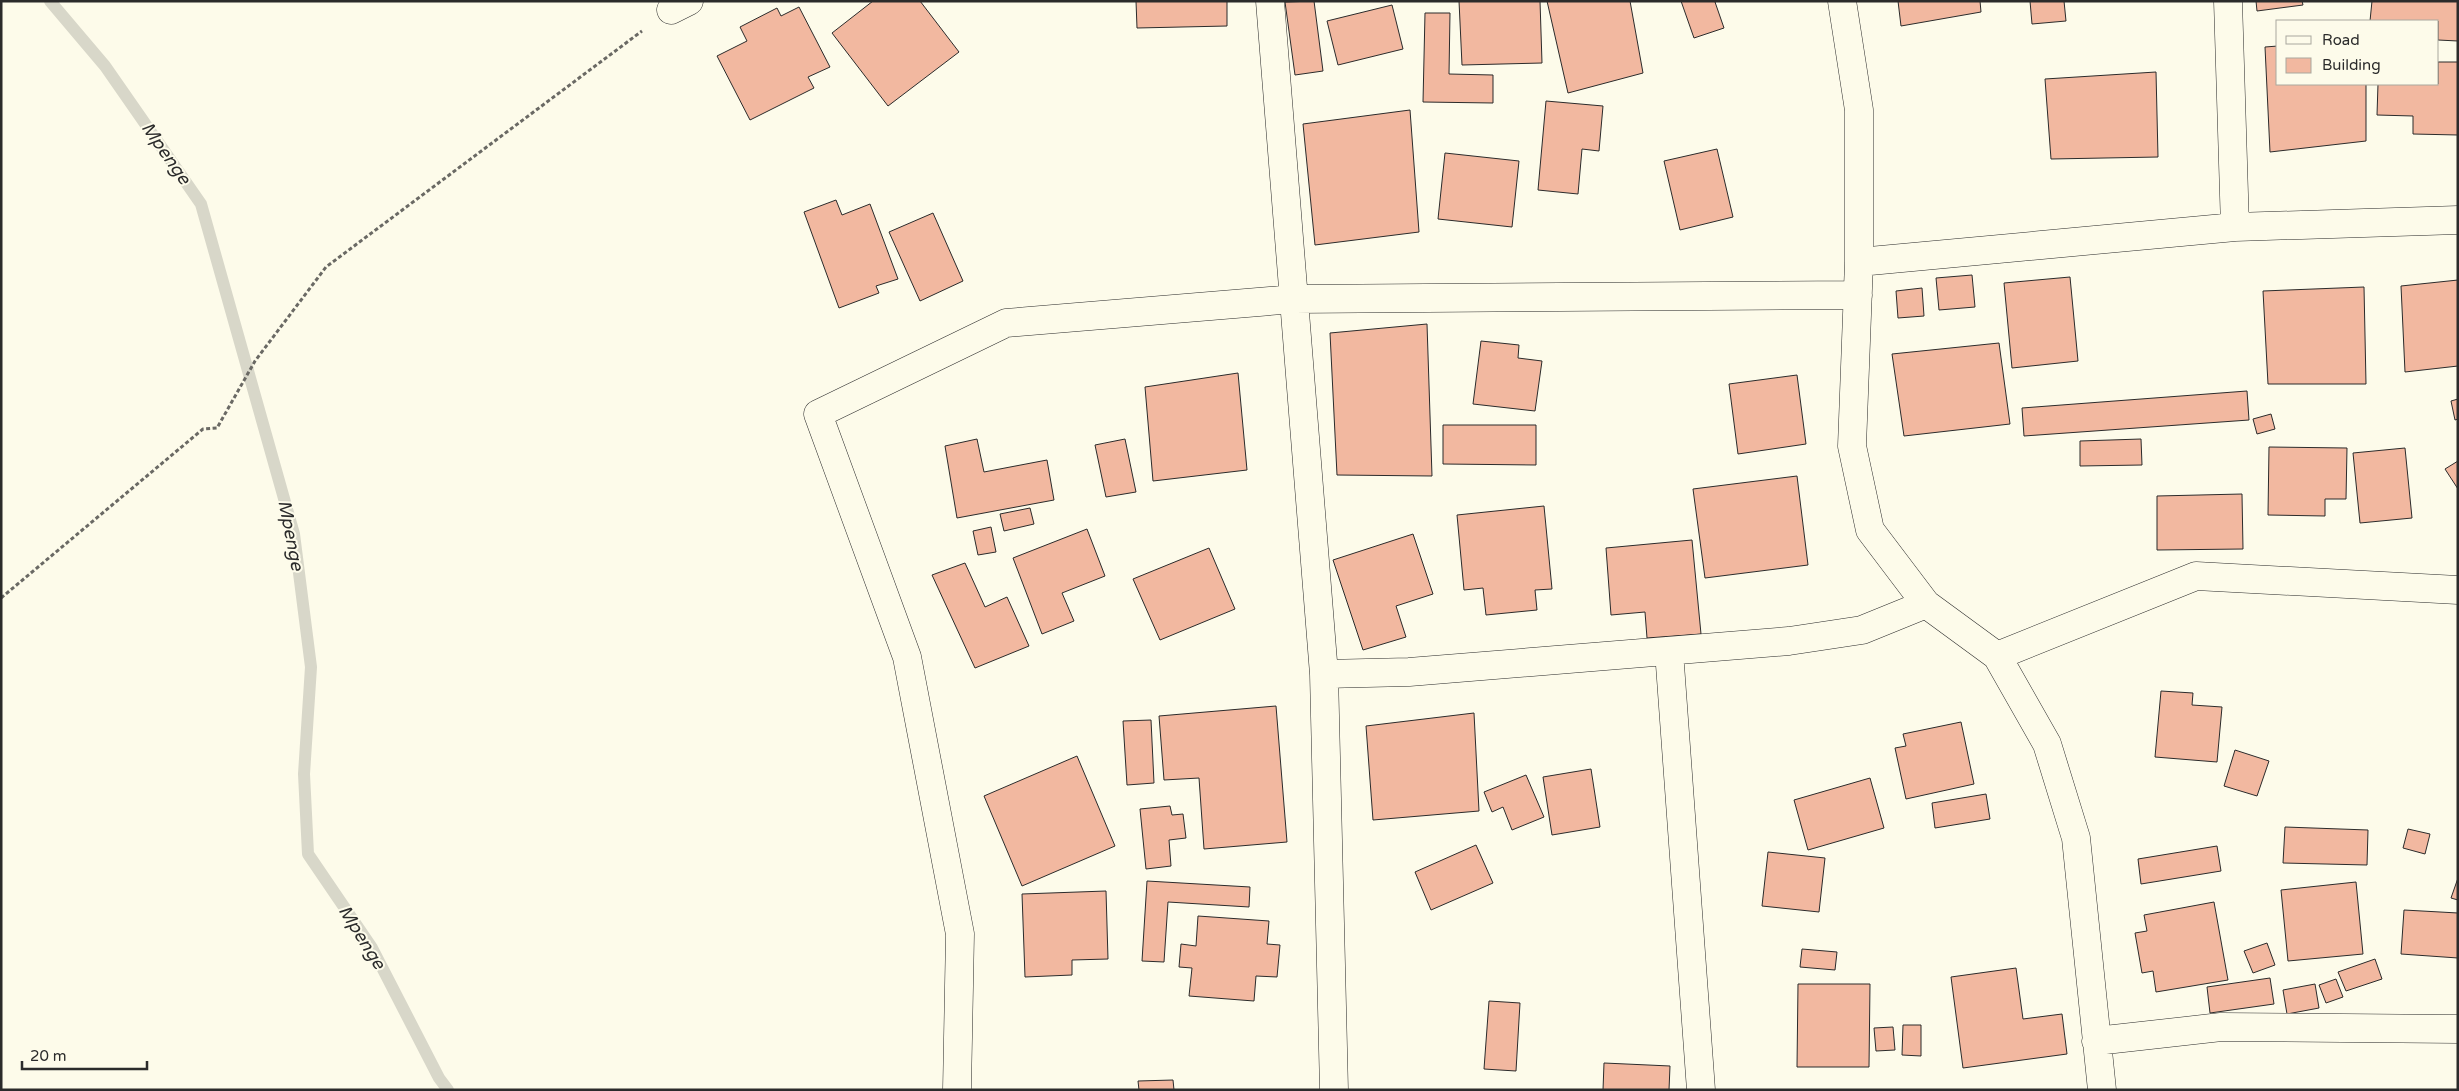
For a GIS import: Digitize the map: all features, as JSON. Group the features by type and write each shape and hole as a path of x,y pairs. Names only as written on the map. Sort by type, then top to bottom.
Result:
{"street":[{"path":"1270,1 1324,674 1334,1090"},
{"path":"1842,1 1859,110 1859,262 1852,446 1870,530 1926,604 1997,656 2047,744 2076,838 2102,1090"},
{"path":"2228,1 2235,227"},
{"path":"1859,262 2235,227 2458,220"},
{"path":"957,1090 960,934 907,657 818,414 1006,323 1294,299 1858,295"},
{"path":"1997,656 2196,576 2458,590"},
{"path":"1324,674 1409,672 1789,641 1862,630 1926,604"},
{"path":"1669,651 1701,1090"},
{"path":"2096,1041 2221,1027 2458,1029"}],"path":[{"path":"1,598 203,429 217,428 255,361 326,267 680,6"}],"building":[{"path":"873,1 920,1 959,52 888,106 832,33"},
{"path":"1136,1 1227,1 1227,26 1137,28"},
{"path":"1314,1 1323,71 1295,75 1285,2"},
{"path":"1459,1 1540,1 1542,63 1462,65"},
{"path":"1547,1 1630,1 1643,73 1568,93"},
{"path":"1681,1 1718,1 1715,2 1724,28 1694,38"},
{"path":"1898,1 1980,1 1981,12 1901,26"},
{"path":"2030,1 2064,1 2066,21 2032,24"},
{"path":"2256,1 2302,1 2303,5 2257,11"},
{"path":"2372,1 2458,1 2458,41 2439,40 2439,20 2370,20"},
{"path":"1392,5 1403,49 1338,65 1327,21"},
{"path":"799,7 830,67 808,77 814,88 750,120 717,56 747,41 740,27 777,8 781,16"},
{"path":"1425,13 1450,13 1449,74 1493,75 1493,103 1423,102"},
{"path":"2276,46 2276,85 2366,85 2366,141 2270,152 2265,47"},
{"path":"2439,62 2458,62 2458,135 2413,134 2413,116 2377,115 2378,85 2439,85"},
{"path":"2156,72 2158,157 2051,159 2045,79"},
{"path":"1546,101 1603,106 1599,151 1582,149 1578,194 1538,190"},
{"path":"1410,110 1419,232 1315,245 1303,124"},
{"path":"1717,149 1733,217 1680,230 1664,161"},
{"path":"1445,153 1519,161 1512,227 1438,219"},
{"path":"836,200 842,215 870,204 898,279 876,286 879,293 839,308 804,212"},
{"path":"933,213 963,281 920,301 889,232"},
{"path":"1972,275 1975,307 1939,310 1936,278"},
{"path":"2070,277 2078,361 2012,368 2004,283"},
{"path":"2458,280 2458,366 2405,372 2401,286"},
{"path":"2364,287 2366,384 2268,384 2263,291"},
{"path":"1922,288 1924,316 1898,318 1896,291"},
{"path":"1427,324 1432,476 1337,475 1330,333"},
{"path":"1481,341 1519,345 1518,358 1542,361 1535,411 1473,404"},
{"path":"1999,343 2010,424 1904,436 1892,354"},
{"path":"1238,373 1247,470 1153,481 1145,387"},
{"path":"1797,375 1806,444 1738,454 1729,384"},
{"path":"2247,391 2249,420 2024,436 2022,408"},
{"path":"2458,399 2458,419 2455,420 2451,401"},
{"path":"2271,414 2275,429 2257,434 2253,419"},
{"path":"1443,425 1536,425 1536,465 1443,464"},
{"path":"977,439 984,472 1047,460 1054,500 957,518 945,446"},
{"path":"1125,439 1136,492 1106,497 1095,445"},
{"path":"2141,439 2142,465 2080,466 2080,441"},
{"path":"2269,447 2347,448 2346,499 2325,499 2325,516 2268,515"},
{"path":"2405,448 2412,518 2360,523 2353,453"},
{"path":"2458,461 2458,489 2445,469"},
{"path":"1797,476 1808,565 1705,578 1693,489"},
{"path":"2242,494 2243,549 2157,550 2157,496"},
{"path":"1544,506 1552,589 1535,590 1537,610 1486,615 1483,588 1464,590 1457,515"},
{"path":"1030,508 1034,524 1004,531 1000,514"},
{"path":"991,527 996,552 978,555 973,531"},
{"path":"1087,529 1105,576 1062,593 1074,621 1042,634 1013,558"},
{"path":"1413,534 1433,594 1396,606 1406,637 1363,650 1333,560"},
{"path":"1692,540 1701,634 1647,638 1645,612 1611,615 1606,548"},
{"path":"1209,548 1235,609 1160,640 1133,579"},
{"path":"965,563 985,607 1007,597 1029,646 975,668 932,575"},
{"path":"2161,691 2193,693 2192,705 2222,707 2217,762 2155,757"},
{"path":"1276,706 1287,842 1204,849 1199,778 1164,780 1159,716"},
{"path":"1474,713 1479,811 1373,820 1366,726"},
{"path":"1151,720 1154,783 1127,785 1123,721"},
{"path":"1961,722 1974,784 1906,799 1895,748 1906,746 1903,734"},
{"path":"2235,750 2269,761 2257,796 2224,786"},
{"path":"1077,756 1115,846 1022,886 984,796"},
{"path":"1591,769 1600,827 1552,835 1543,777"},
{"path":"1526,775 1544,817 1512,830 1503,807 1492,812 1484,792"},
{"path":"1870,778 1884,828 1808,850 1794,800"},
{"path":"1986,794 1990,819 1935,828 1932,803"},
{"path":"1170,806 1172,815 1183,814 1186,838 1169,840 1171,866 1146,869 1140,809"},
{"path":"2285,827 2368,830 2367,865 2283,863"},
{"path":"2408,829 2430,834 2425,854 2403,848"},
{"path":"1476,845 1493,883 1431,910 1415,872"},
{"path":"2217,846 2221,871 2141,884 2138,859"},
{"path":"1768,852 1825,858 1819,912 1762,906"},
{"path":"2458,878 2458,900 2451,898"},
{"path":"1147,881 1250,887 1249,907 1168,902 1164,962 1142,961"},
{"path":"2356,882 2363,954 2288,961 2281,890"},
{"path":"1106,891 1108,959 1072,960 1072,975 1025,977 1022,894"},
{"path":"2214,902 2228,980 2156,992 2153,971 2142,973 2135,933 2147,931 2144,915"},
{"path":"2404,910 2458,913 2458,958 2401,954"},
{"path":"1198,916 1269,921 1267,944 1280,945 1277,977 1256,976 1254,1001 1189,996 1192,968 1179,967 1181,944 1196,946"},
{"path":"2267,943 2275,965 2253,973 2244,951"},
{"path":"1802,949 1837,952 1835,970 1800,967"},
{"path":"2375,959 2382,979 2346,991 2338,972"},
{"path":"2016,968 2023,1019 2062,1014 2067,1054 1963,1068 1951,977"},
{"path":"2270,978 2274,1004 2210,1013 2207,987"},
{"path":"2336,979 2343,997 2326,1003 2319,985"},
{"path":"1798,984 1870,984 1869,1067 1797,1067"},
{"path":"2315,984 2319,1008 2287,1014 2283,990"},
{"path":"1489,1001 1520,1003 1516,1071 1484,1069"},
{"path":"1903,1025 1921,1025 1921,1056 1902,1055"},
{"path":"1893,1027 1895,1050 1876,1051 1874,1028"},
{"path":"1604,1063 1670,1066 1669,1090 1603,1090"},
{"path":"1173,1080 1174,1090 1139,1090 1138,1081"}],"waterway":[{"name":"Mpenge","path":"50,1 105,66 201,204 294,534 311,667 304,774 308,854 372,948 439,1078 448,1090"}]}
